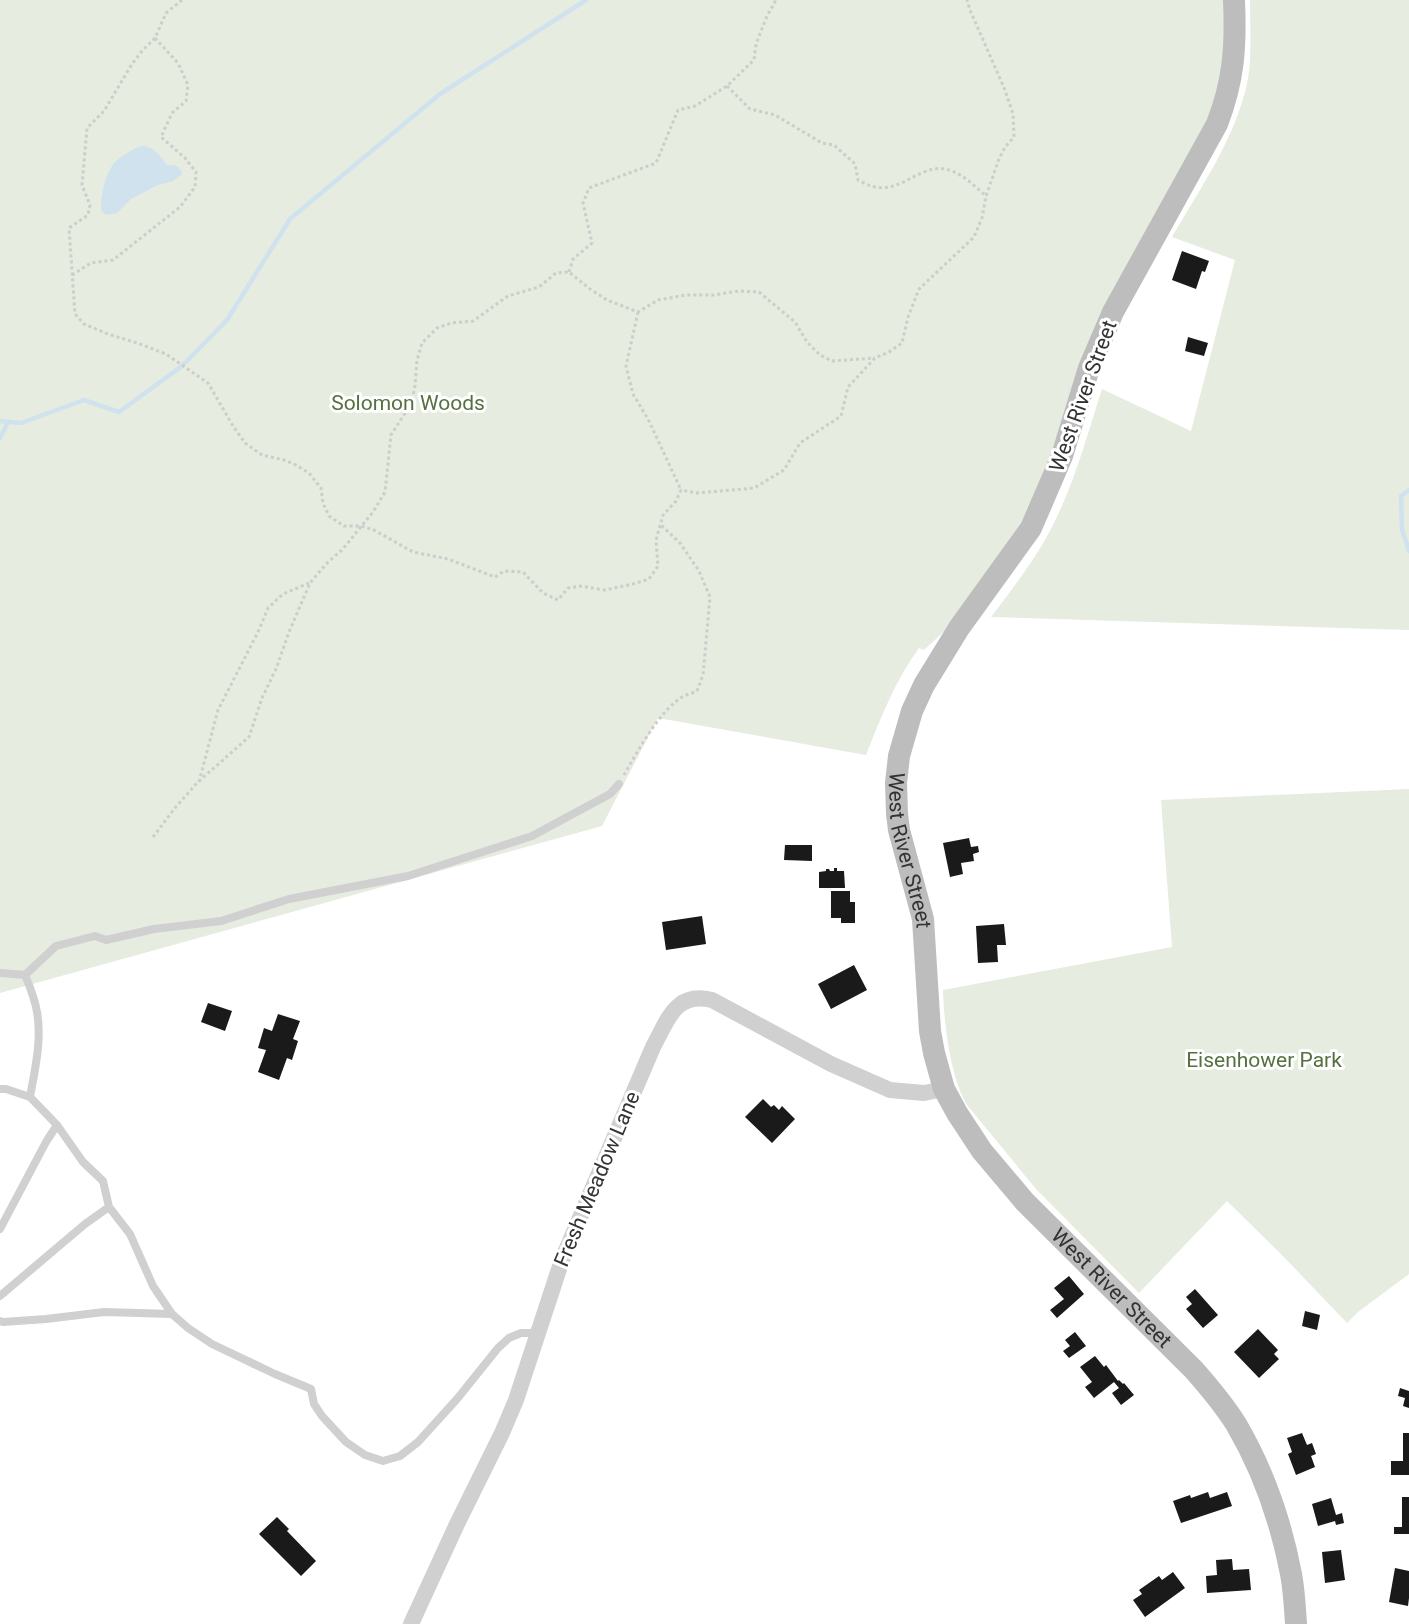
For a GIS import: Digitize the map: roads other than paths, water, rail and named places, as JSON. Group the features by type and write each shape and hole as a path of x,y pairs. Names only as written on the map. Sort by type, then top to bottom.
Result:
{"street":[{"name":"West River Street","path":"1234,0 1234,60 1225,102 1217,124 1113,312 1089,368 1062,456 1031,528 959,628 924,685 912,711 898,756 897,814 899,830 923,919 930,1031 938,1072 944,1089 982,1151 1025,1202 1194,1370 1219,1400 1256,1465 1273,1507 1291,1575 1296,1624"},
{"name":"Fresh Meadow Lane","path":"411,1624 516,1400 562,1260 653,1047 669,1017 684,1001 702,997 712,1000 841,1069 890,1090 924,1094 944,1089"}],"lane":[{"path":"0,973 25,975 56,946 95,936 106,940 153,929 221,921 289,899 408,876 532,836 610,794 618,784"},
{"path":"25,975 37,1010 39,1035 30,1097"},
{"path":"0,1089 30,1097 57,1125 83,1162 103,1181 109,1207 130,1234 153,1286 172,1314 212,1344 311,1389 314,1404 322,1416 346,1442 365,1455 383,1461 400,1456 418,1442 509,1338 521,1333 538,1333"},
{"path":"0,1229 57,1125"},
{"path":"0,1296 85,1224 109,1207"},
{"path":"0,1321 46,1319 104,1312 172,1314"}],"water":[{"path":"141,146 153,150 167,165 178,167 182,174 173,181 158,185 131,199 117,213 106,215 101,210 101,204 104,184 112,166 118,159"}],"waterway":[{"path":"0,421 21,423 84,400 119,412 182,366 227,320 290,219 440,94 586,0"},
{"path":"0,438 8,422"},
{"path":"1409,490 1401,496 1402,529 1409,551"}],"park label":[{"name":"Solomon Woods","path":"408,403"},
{"name":"Eisenhower Park","path":"1264,1060"}]}
